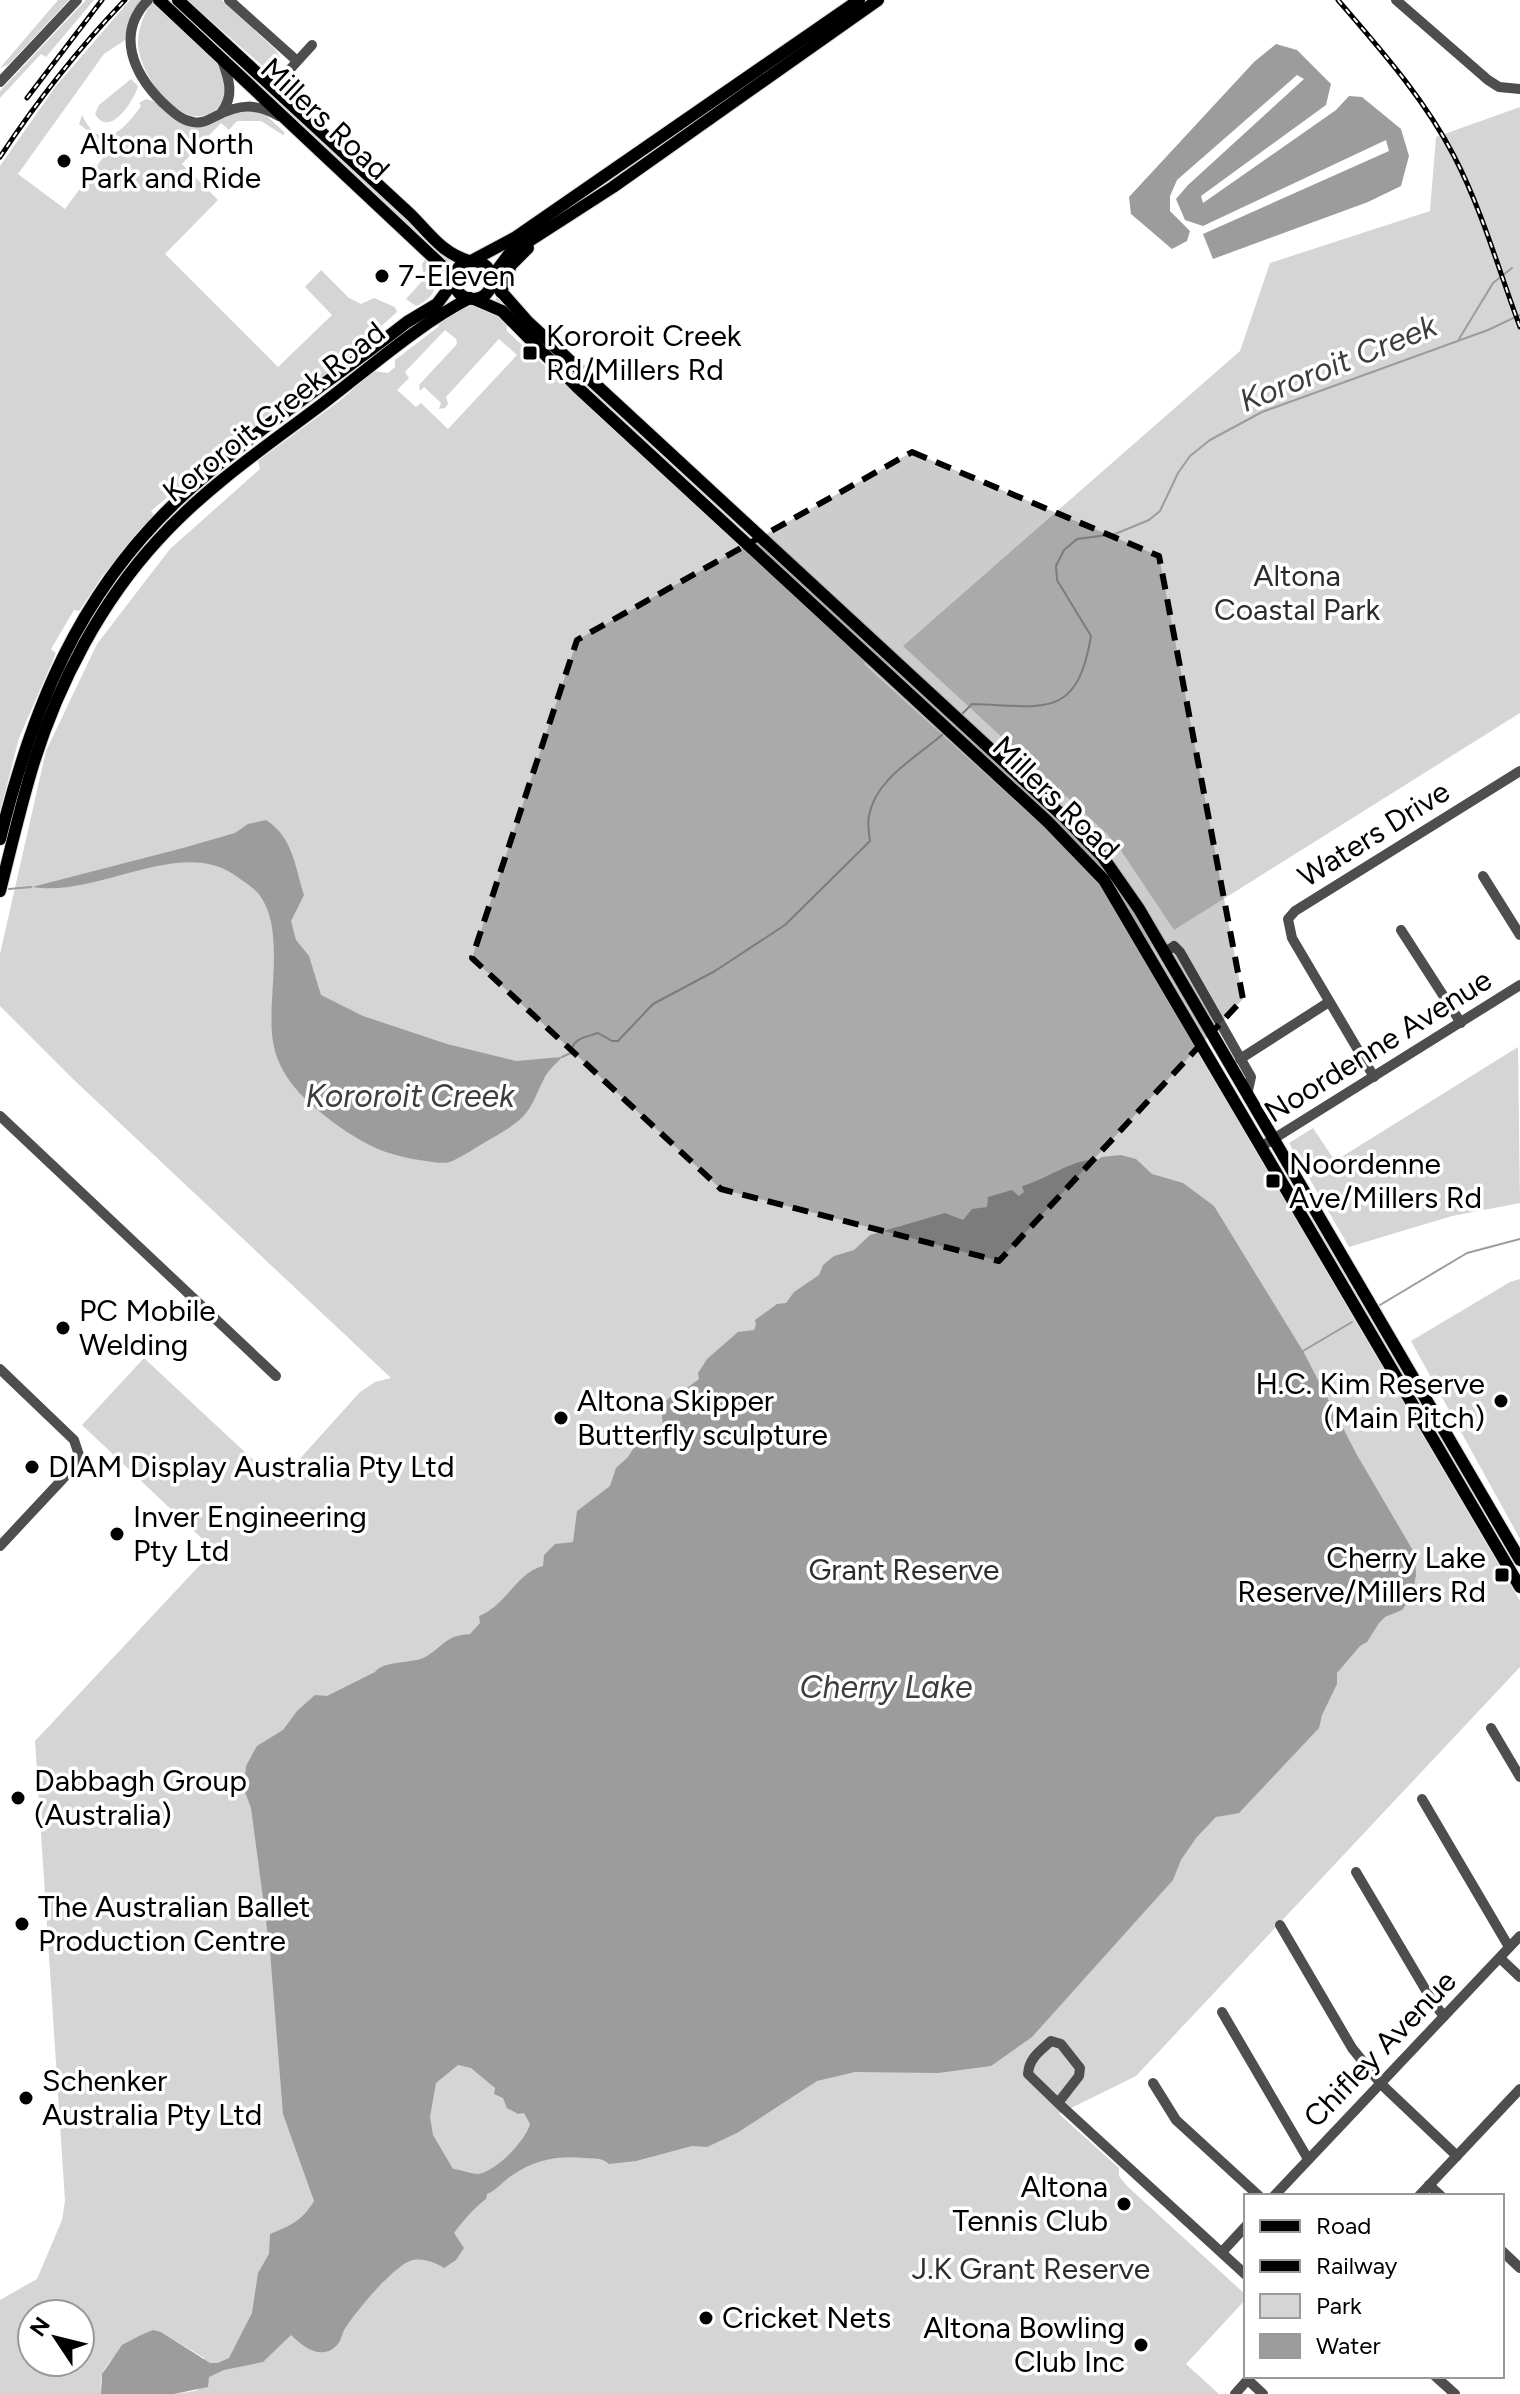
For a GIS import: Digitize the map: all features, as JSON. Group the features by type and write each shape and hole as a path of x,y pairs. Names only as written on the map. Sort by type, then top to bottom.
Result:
{"main road":[{"name":"Millers Road","path":"178,0 411,215 436,243 453,256 471,261"},
{"path":"859,0 721,102 575,212 509,254 492,279 488,291 472,298 458,292 454,279 459,267 501,247 561,206 721,102 878,0"},
{"name":"Millers Road","path":"156,1 222,58 454,279"},
{"path":"561,206 575,212"},
{"path":"501,292 511,265 545,232"},
{"path":"471,261 486,266 492,279"},
{"name":"Kororoit Creek Road","path":"0,891 27,743 62,656 97,596 136,544 199,481 407,322 437,304 454,279"},
{"name":"Millers Road","path":"492,279 514,309 539,333 1102,856 1120,879 1164,953 1520,1560"},
{"name":"Millers Road","path":"472,298 502,311 577,387 995,773 1077,850 1104,880 1520,1587"},
{"name":"Kororoit Creek Road","path":"0,839 11,824 71,670 112,599 158,540 236,469 434,319 472,298"},
{"path":"1153,960 1164,953"}],"street":[{"path":"0,82 77,0"},
{"path":"229,0 296,60"},
{"path":"1396,0 1488,80 1499,87 1520,89"},
{"path":"156,1 135,18 131,36 132,53 142,79 173,113 194,123 206,121 241,105 254,105 288,121"},
{"path":"273,88 312,45"},
{"path":"220,114 230,97 222,58"},
{"name":"Waters Drive","path":"1374,1077 1292,938 1288,925 1291,914 1520,771"},
{"path":"1483,876 1520,935"},
{"path":"1401,930 1461,1023"},
{"path":"1164,953 1174,946 1180,952 1251,1077 1247,1095"},
{"name":"Noordenne Avenue","path":"1261,1147 1520,985"},
{"path":"1240,1059 1329,1002"},
{"path":"0,1116 276,1376"},
{"path":"0,1369 74,1440 79,1455 72,1469 0,1546"},
{"path":"1491,1728 1520,1777"},
{"path":"1422,1799 1509,1947"},
{"path":"1356,1872 1444,2016"},
{"path":"1280,1925 1352,2048 1381,2084 1457,2156"},
{"name":"Chifley Avenue","path":"1276,2194 1520,1936"},
{"path":"1500,1958 1520,1977"},
{"path":"1222,2012 1308,2159"},
{"path":"1058,2103 1079,2076 1080,2068 1061,2044 1051,2041 1034,2055 1028,2065 1028,2074 1058,2103 1244,2273"},
{"path":"1153,2083 1176,2120 1257,2194"},
{"path":"1421,2194 1520,2089"},
{"path":"1429,2185 1439,2194"},
{"path":"1222,2252 1244,2228"},
{"path":"1504,2253 1520,2268"},
{"path":"1235,2394 1249,2378 1263,2394"},
{"path":"1437,2378 1455,2394"}],"highlighted area":[{"path":"912,452 1159,556 1243,999 999,1261 721,1189 472,958 577,640"}],"green space":[{"path":"58,0 69,0 9,64 0,68"},
{"path":"86,0 94,0 46,57 41,54 0,98 0,91"},
{"path":"130,0 141,0 129,21 125,40 104,54 18,174 65,209 110,148 79,124 82,115 89,127 105,136 120,130 141,106 139,103 146,99 194,126 242,109 267,113 285,133 283,135 261,121 237,121 229,130 221,123 182,164 218,200 165,254 278,367 332,315 305,287 321,270 349,298 361,304 374,298 395,307 397,312 332,370 255,424 257,427 221,452 151,511 154,515 103,575 79,611 74,610 51,649 56,653 19,738 0,812 0,166 56,86"},
{"path":"165,0 171,0 452,260 449,263 444,259"},
{"path":"187,0 222,0 276,50 280,57 278,63 265,68"},
{"path":"152,2 222,68 227,82 224,103 211,113 191,115 179,110 150,79 138,43 142,21"},
{"path":"131,79 138,86 132,100 114,120 101,121 95,114 99,105"},
{"name":"Altona Coastal Park","path":"1520,107 1520,713 1174,930 1106,833 903,646 1240,351 1270,263 1430,211 1436,137"},
{"path":"425,260 434,273 436,286 429,297 416,306 406,299 424,279 422,264"},
{"path":"497,297 951,721 946,722 558,364 495,300"},
{"name":"Grant Reserve","path":"468,304 491,309 506,322 507,331 866,661 864,664 1055,837 1097,881 1520,1601 1520,1667 1136,2076 1059,2114 1119,2168 1119,2176 1127,2186 1244,2293 1244,2301 1186,2364 1219,2394 174,2394 195,2391 204,2386 204,2358 161,2332 153,2332 136,2340 111,2360 102,2375 101,2394 0,2394 0,2300 37,2279 62,2220 65,2201 35,1741 214,1550 82,1425 144,1358 278,1483 360,1392 375,1382 391,1378 74,1080 0,1006 0,954 46,751 97,644 170,549 260,469 258,461 342,399 373,371 388,373 395,367 395,360 438,327 440,322","holes":["445,330 456,339 457,344 419,385 420,391 424,387 441,403 439,409 445,408 448,404 446,397 499,339 517,355 448,429 421,403 416,407 397,390 409,378 405,372"]},
{"path":"956,725 1086,844 1116,881 1152,946 1149,946 1093,861 1024,792 954,729"},
{"path":"1518,1047 1520,1203 1452,1216 1349,1247 1289,1143 1313,1128 1335,1161"},
{"path":"1313,1218 1480,1503 1487,1521 1322,1242"},
{"path":"1520,1279 1520,1539 1411,1341"}],"water":[{"path":"1276,44 1297,50 1331,84 1326,105 1201,196 1203,203 1336,110 1349,96 1362,97 1401,129 1409,156 1401,186 1368,202 1213,259 1203,234 1389,151 1386,140 1203,226 1185,220 1176,199 1304,79 1297,75 1177,180 1170,196 1170,211 1190,231 1187,241 1172,249 1131,214 1129,197 1254,62"},
{"name":"Kororoit Creek","path":"266,820 282,835 295,863 304,895 291,921 296,940 309,956 321,995 363,1016 447,1044 516,1061 562,1057 546,1074 531,1105 518,1121 459,1158 441,1163 401,1156 369,1145 317,1109 290,1082 274,1047 274,946 267,907 257,892 233,874 211,865 188,862 162,865 83,885 32,887 183,848 235,833 248,824"},
{"name":"Cherry Lake","path":"1121,1155 1136,1159 1152,1174 1183,1183 1214,1206 1303,1351 1357,1455 1415,1554 1416,1575 1412,1596 1402,1610 1379,1623 1367,1642 1337,1673 1337,1684 1319,1728 1239,1813 1216,1817 1196,1838 1181,1860 1173,1880 1032,2037 991,2066 938,2073 855,2072 817,2081 737,2133 707,2147 692,2146 636,2161 609,2164 601,2159 575,2157 537,2162 487,2194 486,2199 461,2224 454,2233 464,2248 456,2260 444,2268 418,2260 403,2265 366,2300 332,2349 313,2351 291,2335 263,2362 224,2370 209,2377 208,2387 174,2394 101,2394 102,2374 122,2345 153,2330 210,2363 229,2358 252,2313 258,2273 269,2254 270,2234 295,2222 314,2201 283,2114 270,1951 251,1808 244,1789 246,1766 257,1746 283,1730 297,1711 315,1695 327,1696 379,1668 422,1658 450,1639 470,1634 480,1623 479,1616 497,1605 526,1575 543,1566 544,1555 555,1544 573,1542 577,1511 610,1486 616,1468 628,1457 645,1430 652,1435 663,1427 661,1405 682,1387 687,1388 699,1379 698,1373 707,1359 738,1332 754,1330 755,1320 777,1304 786,1303 794,1292 819,1275 823,1265 834,1256 854,1250 870,1235 945,1213 963,1220 972,1209 987,1207 988,1197 1012,1190 1019,1196 1024,1192 1022,1186 1079,1162","holes":["458,2065 471,2068 495,2088 494,2094 503,2098 507,2108 518,2114 524,2113 530,2124 509,2154 493,2168 478,2174 453,2169 433,2135 430,2117 436,2083"]}],"waterway":[{"path":"1459,339 1493,283 1512,268"},
{"name":"Kororoit Creek","path":"961,715 972,704 1037,706 1053,703 1066,695 1076,683 1085,663 1091,636 1057,580 1056,566 1064,550 1077,539 1115,534 1149,520 1160,511 1190,456 1210,440 1262,412 1488,330 1520,315"},
{"name":"Kororoit Creek","path":"562,1057 571,1053 574,1044 584,1037 598,1033 618,1041 653,1004 715,971 785,925 870,841 869,816 879,791 888,780 943,734"},
{"name":"Kororoit Creek","path":"9,889 31,887"},
{"path":"1380,1305 1467,1253 1520,1239"},
{"path":"1303,1351 1352,1322"}],"railway":[{"path":"27,98 102,0"},
{"path":"0,157 59,76 125,0"},
{"path":"1338,0 1400,75 1429,114 1454,156 1490,241 1520,327"}],"place":[{"name":"Altona North Park and Ride","path":"64,161"},
{"name":"7-Eleven","path":"382,276"},
{"name":"Kororoit Creek Rd/Millers Rd","path":"530,353"},
{"name":"Noordenne Ave/Millers Rd","path":"1273,1181"},
{"name":"PC Mobile Welding","path":"63,1328"},
{"name":"H.C. Kim Reserve (Main Pitch)","path":"1501,1401"},
{"name":"Altona Skipper Butterfly sculpture","path":"561,1418"},
{"name":"DIAM Display Australia Pty Ltd","path":"32,1467"},
{"name":"Inver Engineering Pty Ltd","path":"117,1534"},
{"name":"Cherry Lake Reserve/Millers Rd","path":"1502,1575"},
{"name":"Dabbagh Group (Australia)","path":"18,1798"},
{"name":"The Australian Ballet Production Centre","path":"22,1924"},
{"name":"Schenker Australia Pty Ltd","path":"26,2098"},
{"name":"Altona Tennis Club","path":"1124,2204"},
{"name":"Cricket Nets","path":"706,2318"},
{"name":"Altona Bowling Club Inc","path":"1141,2345"}],"park label":[{"name":"J.K Grant Reserve","path":"1031,2269"}]}
